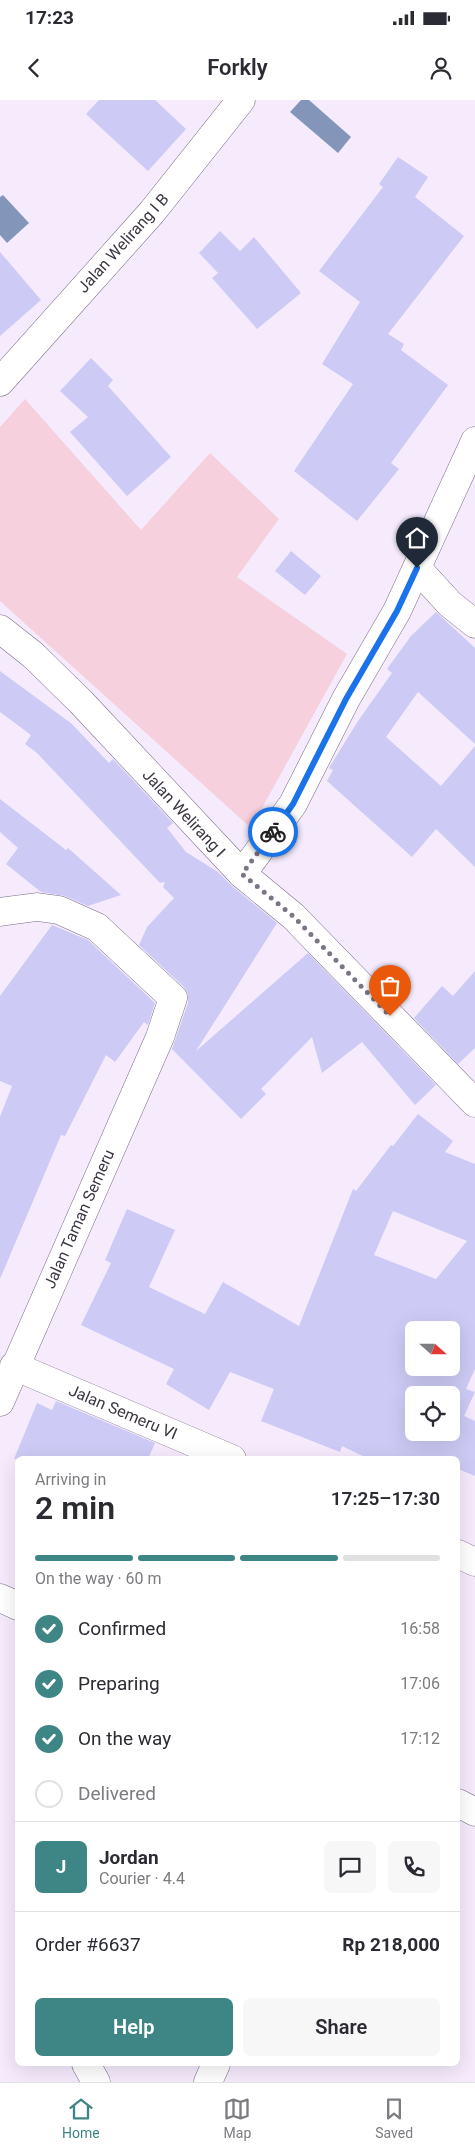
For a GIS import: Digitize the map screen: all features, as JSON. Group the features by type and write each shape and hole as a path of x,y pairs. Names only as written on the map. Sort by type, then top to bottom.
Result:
{"street":[{"name":"Jalan Welirang I B","path":"0,382 152,212 241,100"},
{"path":"242,874 293,804 346,699 397,611 475,441"},
{"path":"417,568 450,604 475,624"},
{"name":"Jalan Welirang I","path":"0,629 33,655 82,702 242,874 293,916 475,1103"},
{"name":"Jalan Taman Semeru","path":"0,912 37,907 59,910 97,927 172,998 160,1037 14,1366 0,1402"},
{"name":"Jalan Semeru VI","path":"14,1366 225,1456"},
{"path":"460,1555 475,1562"},
{"path":"0,1598 15,1605"},
{"path":"460,1804 475,1812"},
{"path":"87,2066 96,2082"},
{"path":"208,2082 215,2066"}],"shaded area":[{"path":"25,399 141,530 210,453 279,519 237,577 347,654 251,828 0,601 0,427"}],"water":[{"path":"301,100 309,100 351,137 338,153 290,112"},
{"path":"3,195 29,223 7,243 0,235 0,197"}],"building":[{"path":"99,100 155,100 186,129 148,171 86,114"},
{"path":"398,157 428,177 415,197 464,236 388,334 404,344 401,350 448,385 391,463 399,469 357,521 294,471 353,384 322,364 360,302 319,271 383,187 379,184"},
{"path":"220,231 240,251 254,237 301,293 257,329 212,278 218,273 199,253"},
{"path":"0,252 41,300 0,336"},
{"path":"91,358 113,380 108,386 171,457 127,496 70,432 88,417 60,391"},
{"path":"291,551 321,576 305,595 275,571"},
{"path":"436,612 475,648 475,744 418,692 386,737 441,786 475,746 475,867 436,829 412,857 327,781 333,770 329,768 358,721 392,673 387,669 411,636"},
{"path":"0,671 72,724 109,763 113,759 173,823 167,828 186,852 218,872 277,923 196,1051 308,953 436,1085 415,1105 362,1042 322,1073 312,1037 261,1089 266,1094 241,1119 172,1049 188,1003 188,994 184,987 139,945 147,927 174,898 163,887 165,882 160,883 37,753 25,744 31,735 0,712"},
{"path":"0,799 66,850 68,848 121,895 88,906 65,896 41,892 6,864 18,848 0,832"},
{"path":"52,925 88,940 155,1003 148,1025 144,1022 115,1062 106,1055 65,1136 61,1135 0,1279 0,1117 12,1086 0,1081 0,996"},
{"path":"475,971 475,1048 458,1064 414,1018 442,986 453,996"},
{"path":"418,1114 453,1141 445,1152 475,1164 475,1369 466,1389 475,1392 464,1416 475,1421 475,1476 460,1470 460,1456 363,1456 342,1446 340,1452 261,1421 274,1389 230,1372 209,1410 166,1384 174,1369 81,1325 111,1263 105,1260 127,1209 175,1230 149,1287 205,1314 223,1282 299,1326 353,1189 356,1191 391,1145 393,1146","holes":["393,1211 467,1241 436,1279 374,1255"]},
{"path":"56,1401 155,1443 149,1456 15,1456 37,1403 52,1410"}],"way so far":[{"path":"273,832 242,874 293,916 390,1016"}],"route":[{"path":"273,832 293,804 346,699 397,611 417,568"}]}
